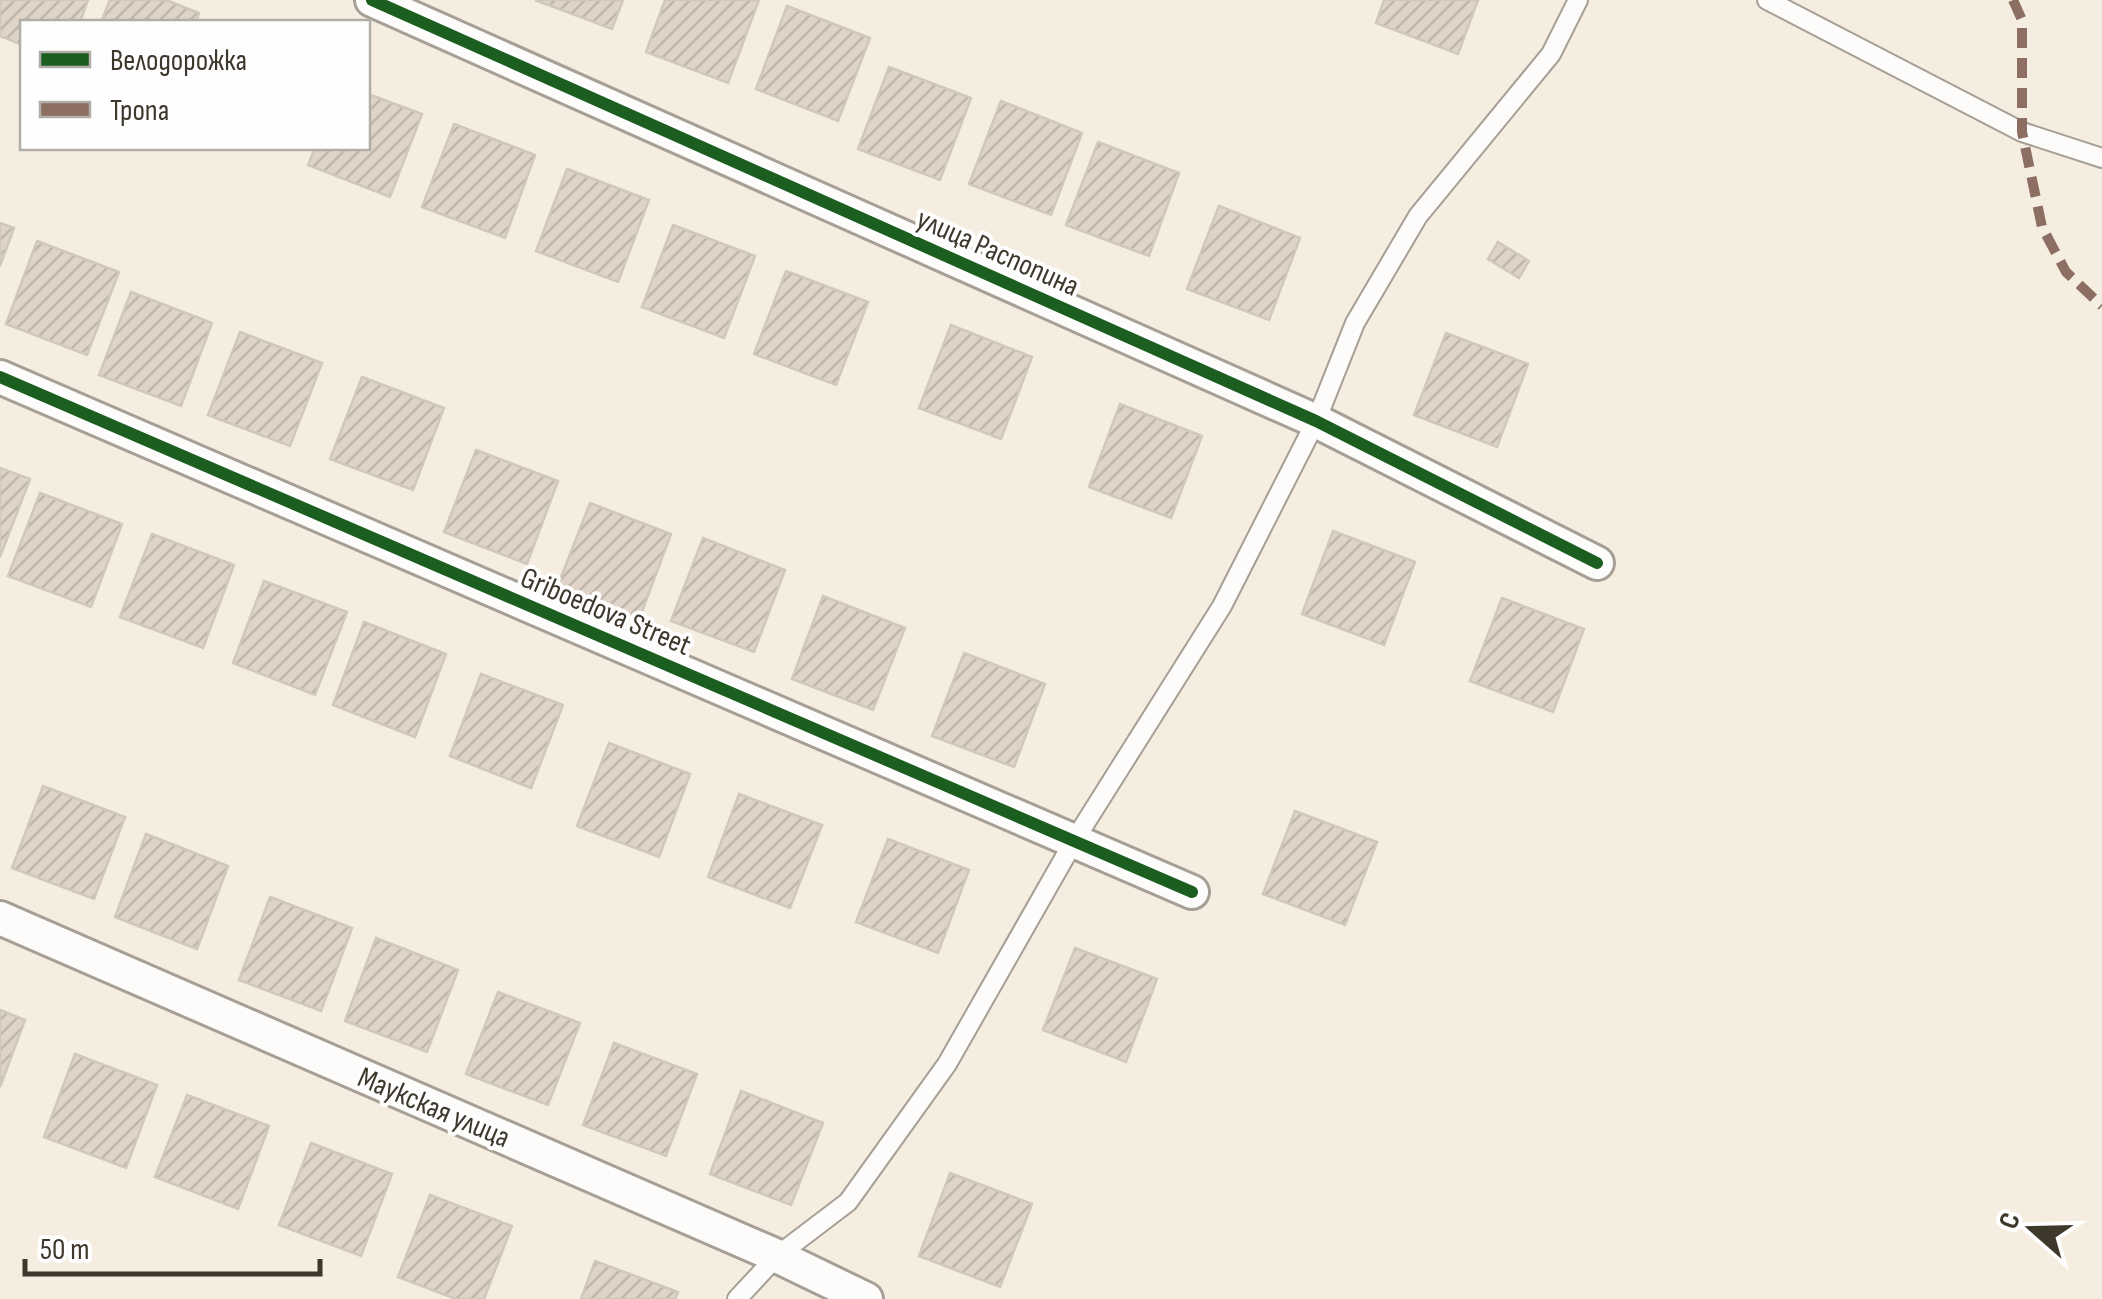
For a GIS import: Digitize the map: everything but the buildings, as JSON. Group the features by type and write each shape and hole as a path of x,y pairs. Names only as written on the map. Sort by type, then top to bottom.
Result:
{"street":[{"name":"улица Распопина","path":"372,0 1316,421 1596,563"},
{"name":"Griboedova Street","path":"0,376 1192,892"},
{"name":"Маукская улица","path":"0,918 777,1256 866,1299"}],"lane":[{"path":"737,1299 777,1256 848,1202 947,1064 1074,841 1222,606 1316,421 1355,323 1418,216 1551,54 1578,0"},
{"path":"1767,0 2022,132 2102,158"}],"marked path":[{"path":"2013,0 2022,20 2022,132 2042,227 2066,272 2102,306"}],"cycle path":[{"path":"372,0 1316,421 1597,563"},
{"path":"0,377 1192,892"}]}
